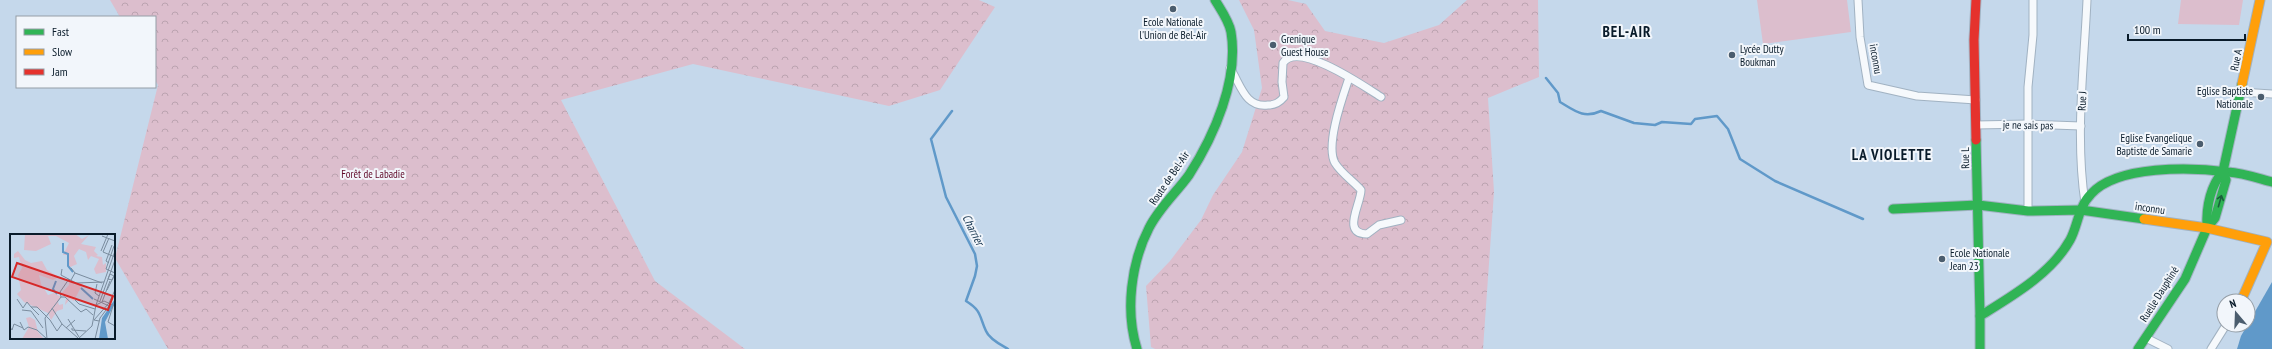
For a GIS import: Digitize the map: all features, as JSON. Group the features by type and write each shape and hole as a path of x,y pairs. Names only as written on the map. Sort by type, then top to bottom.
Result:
{"street":[{"name":"Route de Bel-Air","path":"1137,349 1131,330 1130,317 1139,257 1149,228 1189,175 1209,137 1221,105 1230,68 1231,32 1215,0"},
{"name":"inconnu","path":"1858,0 1860,37 1868,85 1917,96 1976,100"},
{"name":"Rue L","path":"1976,0 1974,40 1980,349"},
{"path":"2028,211 2028,87 2033,35 2033,0"},
{"name":"Rue J","path":"2083,206 2080,171 2087,0"},
{"name":"Rue A","path":"2223,171 2260,0"},
{"path":"1230,68 1252,104 1259,106 1274,105 1284,97 1282,82 1283,63 1290,57 1308,58 1349,78 1382,97"},
{"path":"1349,78 1334,131 1333,152 1336,164 1360,190 1361,199 1353,220 1353,227 1357,232 1367,234 1379,225 1400,220"},
{"path":"2241,92 2272,94"},
{"name":"je ne sais pas","path":"1976,125 2028,124 2081,126"},
{"path":"1980,316 2007,299 2044,270 2067,245 2090,193 2113,179 2150,170 2223,171 2272,182"},
{"name":"Ruelle Dauphiné","path":"2138,349 2185,279 2206,228 2215,218 2226,180 2223,171"},
{"name":"inconnu","path":"1893,209 1978,205 2028,211 2083,206 2206,228 2267,242 2245,293"},
{"path":"2211,349 2221,333"},
{"path":"2146,338 2168,349"}],"green space":[{"name":"Forêt de Labadie","path":"110,0 979,0 995,7 940,90 889,106 693,64 561,100 655,281 745,349 168,349 115,258 158,85 156,82 156,16 119,16"},
{"path":"1239,0 1288,0 1306,4 1325,31 1384,43 1439,25 1467,0 1538,0 1539,77 1488,98 1494,192 1483,349 1155,349 1151,347 1146,286 1170,261 1201,220 1213,195 1242,152 1262,88 1254,30"},
{"path":"1757,0 1847,0 1851,32 1763,44"},
{"path":"2181,0 2243,0 2239,25 2178,24"}],"water":[{"path":"2272,282 2272,349 2237,349 2243,333 2256,333 2256,310"}],"waterway":[{"path":"1546,78 1558,93 1560,102 1580,113 1590,114 1601,111 1634,123 1655,125 1662,122 1691,124 1695,119 1717,116 1728,129 1740,159 1775,181 1863,219"},
{"name":"Charrier","path":"952,111 931,139 946,197 975,254 977,266 966,301 978,311 990,337 1008,349"}],"traffic: fast":[{"path":"1137,349 1131,319 1131,303 1134,272 1138,256 1153,221 1189,175 1198,160 1215,125 1228,88 1233,50 1231,32 1227,20 1215,0"},
{"path":"2138,349 2185,279 2207,228 2215,218 2226,180 2223,171 2242,84"},
{"path":"1976,140 1980,316"},
{"path":"1980,349 1980,316 2018,292 2042,274 2062,252 2070,240 2083,205 2087,199 2103,185 2118,178 2136,173 2175,169 2213,170 2250,176 2272,182"},
{"path":"2207,228 2208,205 2215,184 2223,171"},
{"path":"1893,209 1978,205 2028,211 2081,210 2144,219"}],"traffic: slow":[{"path":"2242,84 2260,0"},
{"path":"2144,219 2207,228 2267,242 2245,293"}],"traffic: jam":[{"path":"1976,0 1974,40 1976,140"}],"place":[{"name":"Ecole Nationale l'Union de Bel-Air","path":"1173,9"},
{"name":"Grenique Guest House","path":"1273,45"},
{"name":"Lycée Dutty Boukman","path":"1732,55"},
{"name":"Eglise Baptiste Nationale","path":"2261,97"},
{"name":"Eglise Evangelique Baptiste de Samarie","path":"2200,144"},
{"name":"Ecole Nationale Jean 23","path":"1942,259"}],"district":[{"name":"BEL-AIR","path":"1627,32"},
{"name":"LA VIOLETTE","path":"1892,155"}]}
